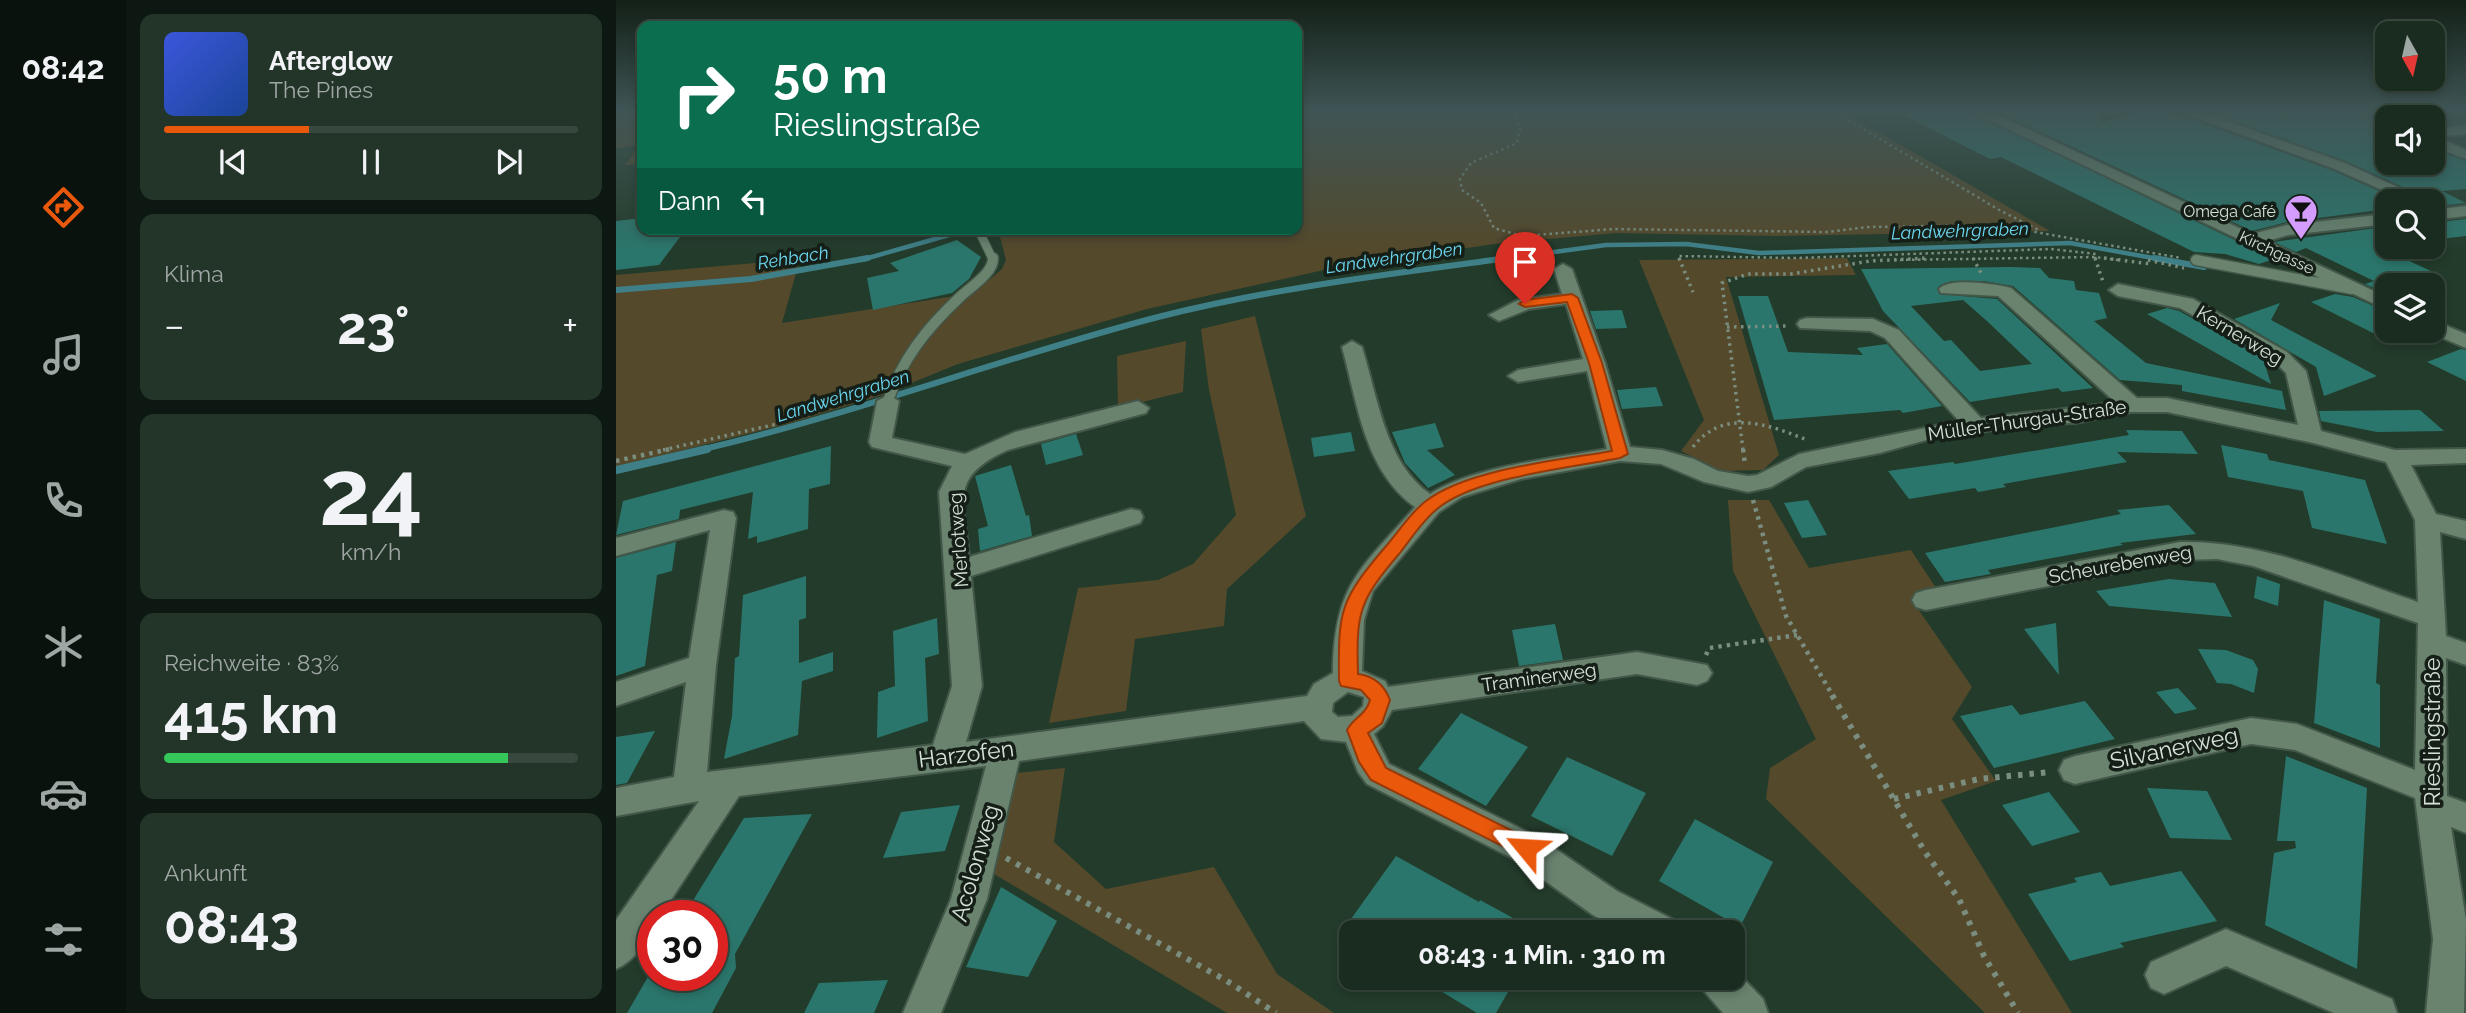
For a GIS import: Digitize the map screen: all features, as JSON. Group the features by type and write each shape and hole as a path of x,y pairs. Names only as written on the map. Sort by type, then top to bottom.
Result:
{"street":[{"name":"Kirchgasse","path":"2078,158 2375,299"},
{"path":"2318,158 2393,189"},
{"path":"2445,212 2466,211"},
{"path":"2250,240 2287,230 2375,220"},
{"path":"1563,269 1595,363 1620,454"},
{"path":"1948,289 1991,289 2004,292 2131,405"},
{"name":"Kernerweg","path":"2118,290 2186,303 2280,356 2296,370 2311,435"},
{"path":"1499,316 1525,304 1572,298"},
{"path":"1808,324 1873,325 1892,334 1974,424"},
{"path":"2445,332 2466,342"},
{"path":"1352,347 1386,462 1405,488 1430,506"},
{"path":"1518,376 1595,363"},
{"path":"890,394 880,442 968,462 995,448 1034,435 1138,408"},
{"name":"Müller-Thurgau-Straße","path":"1748,484 1763,482 1799,461 1974,424 2076,416 2131,405 2166,405 2311,435 2395,457 2466,456"},
{"path":"1348,681 1348,630 1362,586 1430,506 1453,491 1519,472 1620,454 1641,453 1686,464 1712,477 1748,484"},
{"name":"Rieslingstraße","path":"2395,457 2427,520 2432,629 2431,797 2458,943 2445,1013"},
{"name":"Merlotweg","path":"946,755 967,686 960,570 951,492 956,477 968,462"},
{"path":"960,570 1131,517"},
{"path":"616,547 724,519 702,665 689,788"},
{"path":"2427,520 2466,530"},
{"name":"Scheurebenweg","path":"1926,600 2180,551 2217,550 2256,558 2432,629 2466,654"},
{"name":"Traminerweg","path":"1380,700 1637,663 1698,673"},
{"path":"616,694 702,665"},
{"path":"1348,681 1366,682 1378,693 1380,700 1375,717 1357,730 1332,730 1322,725 1317,717 1318,699 1330,687 1348,681"},
{"name":"Harzofen","path":"616,802 689,788 946,755 1006,750 1316,707"},
{"path":"1357,730 1378,774 1526,848 1605,903 1637,920"},
{"name":"Silvanerweg","path":"2075,770 2251,731 2297,737 2431,797 2466,818"},
{"name":"Acolonweg","path":"922,1013 969,899 980,844 1006,750"},
{"path":"616,951 730,783"},
{"path":"2164,975 2226,947 2378,1013"},
{"path":"1728,990 1749,1013"}],"lane":[{"path":"890,394 912,348 934,321 989,270 994,261 981,235"},
{"path":"2195,265 2356,290"}],"path":[{"path":"1482,158 1471,163 1460,180 1462,190 1481,203 1494,228 1503,233 1522,236 1614,229 1828,232 1867,227 1996,225 2195,265"},
{"path":"1912,158 2001,211 2046,233"},
{"path":"1693,292 1678,256 1797,258 2051,249 2195,265"},
{"path":"2018,1013 1984,956 1959,900 1925,852 1786,616 1748,484 1722,283 1748,274 1804,273 1870,261 2095,257 2151,264 2141,259"},
{"path":"2095,257 2105,286 2118,290"},
{"path":"1727,327 1808,324"},
{"path":"616,461 777,424 890,394"},
{"path":"1686,464 1695,443 1718,423 1739,422 1793,434 1836,454"},
{"path":"1698,673 1709,648 1797,635"},
{"path":"1894,799 1979,779 2075,770"},
{"path":"980,844 1227,981 1276,1013"}],"shaded area":[{"path":"630,158 637,158 637,164 625,165"},
{"path":"1302,158 1924,158 2050,231 1776,236 1616,233 1494,244 1333,268 1147,309 958,364 882,395 791,423 616,467 616,275 800,259 782,323 974,293 1002,269 1006,260 1000,235 1302,235"},
{"path":"1847,258 1856,275 1726,277 1779,455 1763,470 1721,471 1681,451 1704,420 1639,260"},
{"path":"1255,316 1306,516 1227,589 1224,626 1135,639 1126,711 1049,723 1078,588 1158,580 1193,564 1236,515 1209,390 1201,329"},
{"path":"1186,341 1183,392 1118,408 1117,356"},
{"path":"1728,500 1769,500 1809,568 1911,550 1944,600 1916,606 1972,687 1952,719 1996,781 1941,800 2072,1013 1985,1013 1766,799 1770,768 1816,739 1733,571"},
{"path":"1065,768 1054,842 1106,889 1214,867 1277,974 1334,1013 1227,1013 994,874 1016,773"}],"building":[{"path":"2004,158 2065,158 2274,259 2259,264 2225,254 2194,252"},
{"path":"2097,158 2299,158 2375,189 2375,211 2287,222 2252,231"},
{"path":"2338,158 2375,158 2375,174 2346,161"},
{"path":"2445,158 2466,161 2466,189 2407,189 2377,175 2445,175"},
{"path":"2445,192 2466,203 2445,205"},
{"path":"637,219 637,235 682,235 659,265 616,270 616,221"},
{"path":"2466,219 2466,236 2445,238 2445,221"},
{"path":"2375,228 2375,259 2405,259 2433,272 2375,273 2375,289 2365,284 2374,281 2306,248 2296,252 2274,242"},
{"path":"957,240 981,257 969,279 952,293 873,310 867,278 899,271 890,263"},
{"path":"2040,268 2049,278 2074,281 2076,290 2099,293 2107,318 2094,321 2146,363 2282,391 2286,410 2182,391 2182,385 2120,380 2013,286 1984,281 1952,281 1938,287 1939,294 1997,299 2093,388 2062,392 2058,388 1970,402 1883,311 1861,269","holes":["1963,300 2032,364 1980,371 1951,340 1944,341 1911,306"]},
{"path":"2335,294 2353,297 2375,307 2375,334 2311,302"},
{"path":"1738,296 1768,296 1788,352 1863,355 1857,348 1887,344 1942,406 1903,413 1900,410 1774,420"},
{"path":"2280,303 2271,320 2377,376 2324,396 2316,367 2234,319"},
{"path":"2167,308 2179,311 2263,358 2271,384 2147,314"},
{"path":"1622,310 1627,328 1596,329 1590,311"},
{"path":"2461,349 2466,350 2466,381 2427,362"},
{"path":"1656,387 1663,406 1622,409 1617,390"},
{"path":"2420,410 2444,431 2377,432 2321,421 2319,411"},
{"path":"1435,423 1444,447 1427,450 1455,475 1428,488 1405,463 1392,432"},
{"path":"2126,430 2182,431 2198,454 2117,452 2127,462 2003,484 2006,487 1978,492 1975,488 1909,499 1888,471 1953,462 1955,464 2129,435"},
{"path":"1351,432 1355,451 1314,457 1311,438"},
{"path":"1076,434 1083,455 1046,465 1041,444"},
{"path":"2221,445 2267,454 2269,460 2365,480 2387,544 2312,528 2303,491 2228,477"},
{"path":"831,446 830,484 809,489 808,529 757,543 757,536 748,539 753,492 680,510 679,519 616,535 623,501"},
{"path":"1011,465 1026,516 1029,515 1032,536 980,551 978,529 988,526 975,476"},
{"path":"1808,500 1827,535 1802,538 1784,503"},
{"path":"2169,505 2196,534 2120,543 2123,545 1988,570 1991,574 1945,582 1925,553 2121,514 2117,510"},
{"path":"676,542 672,571 657,575 645,666 616,676 616,558"},
{"path":"806,576 806,618 799,620 799,663 833,652 833,671 802,681 798,735 724,759 732,716 735,658 739,656 743,595"},
{"path":"2257,576 2280,584 2278,606 2254,598"},
{"path":"2169,579 2215,583 2232,617 2109,606 2096,591"},
{"path":"2324,600 2380,619 2376,683 2380,685 2380,748 2314,723"},
{"path":"937,618 939,654 925,658 928,721 877,738 878,692 895,686 893,631"},
{"path":"2056,623 2059,675 2024,629"},
{"path":"1555,624 1563,660 1519,666 1512,630"},
{"path":"2198,649 2226,650 2253,660 2258,669 2254,693 2231,684 2217,683"},
{"path":"2178,688 2197,709 2175,714 2156,692"},
{"path":"2085,701 2115,739 1994,768 1960,716 2012,705 2020,715"},
{"path":"1461,713 1528,747 1486,806 1418,769"},
{"path":"655,731 627,783 616,785 616,737"},
{"path":"2286,756 2367,788 2357,969 2265,925 2274,853 2296,848 2295,841 2277,841"},
{"path":"1567,757 1646,793 1612,856 1531,816"},
{"path":"2147,788 2207,791 2232,840 2170,838"},
{"path":"2049,792 2080,832 2032,846 2002,805"},
{"path":"960,805 945,851 883,858 901,812"},
{"path":"812,814 735,954 736,968 728,983 728,900 693,900 744,818"},
{"path":"1695,819 1773,862 1744,920 1728,920 1659,881"},
{"path":"1396,856 1517,920 1350,920"},
{"path":"2181,871 2217,921 2120,943 2124,947 2070,961 2028,894 2077,882 2074,878 2101,872 2110,886"},
{"path":"1001,887 1057,921 1028,977 966,967"},
{"path":"888,980 874,1013 804,1013 819,983"},
{"path":"1439,990 1509,990 1496,1013 1477,1013"},
{"path":"640,991 724,991 712,1013 627,1013"}],"waterway":[{"name":"Rehbach","path":"861,260 949,235"},
{"name":"Landwehrgraben","path":"1495,260 1606,245 1686,244 1759,253 2070,243 2164,260"},
{"name":"Rehbach","path":"616,290 751,279 868,258"},
{"name":"Landwehrgraben","path":"700,450 815,420 1158,317 1288,290 1508,258"},
{"name":"Landwehrgraben","path":"2154,258 2204,267"},
{"name":"Landwehrgraben","path":"616,470 707,449"}],"place":[{"name":"Omega Café","path":"2301,241"}],"route":[{"path":"1525,304 1572,298 1595,363 1620,454 1519,472 1453,491 1430,506 1362,586 1356,598 1349,616 1348,681 1366,682 1378,693 1379,709 1375,717 1357,730 1378,774 1526,848"}]}
